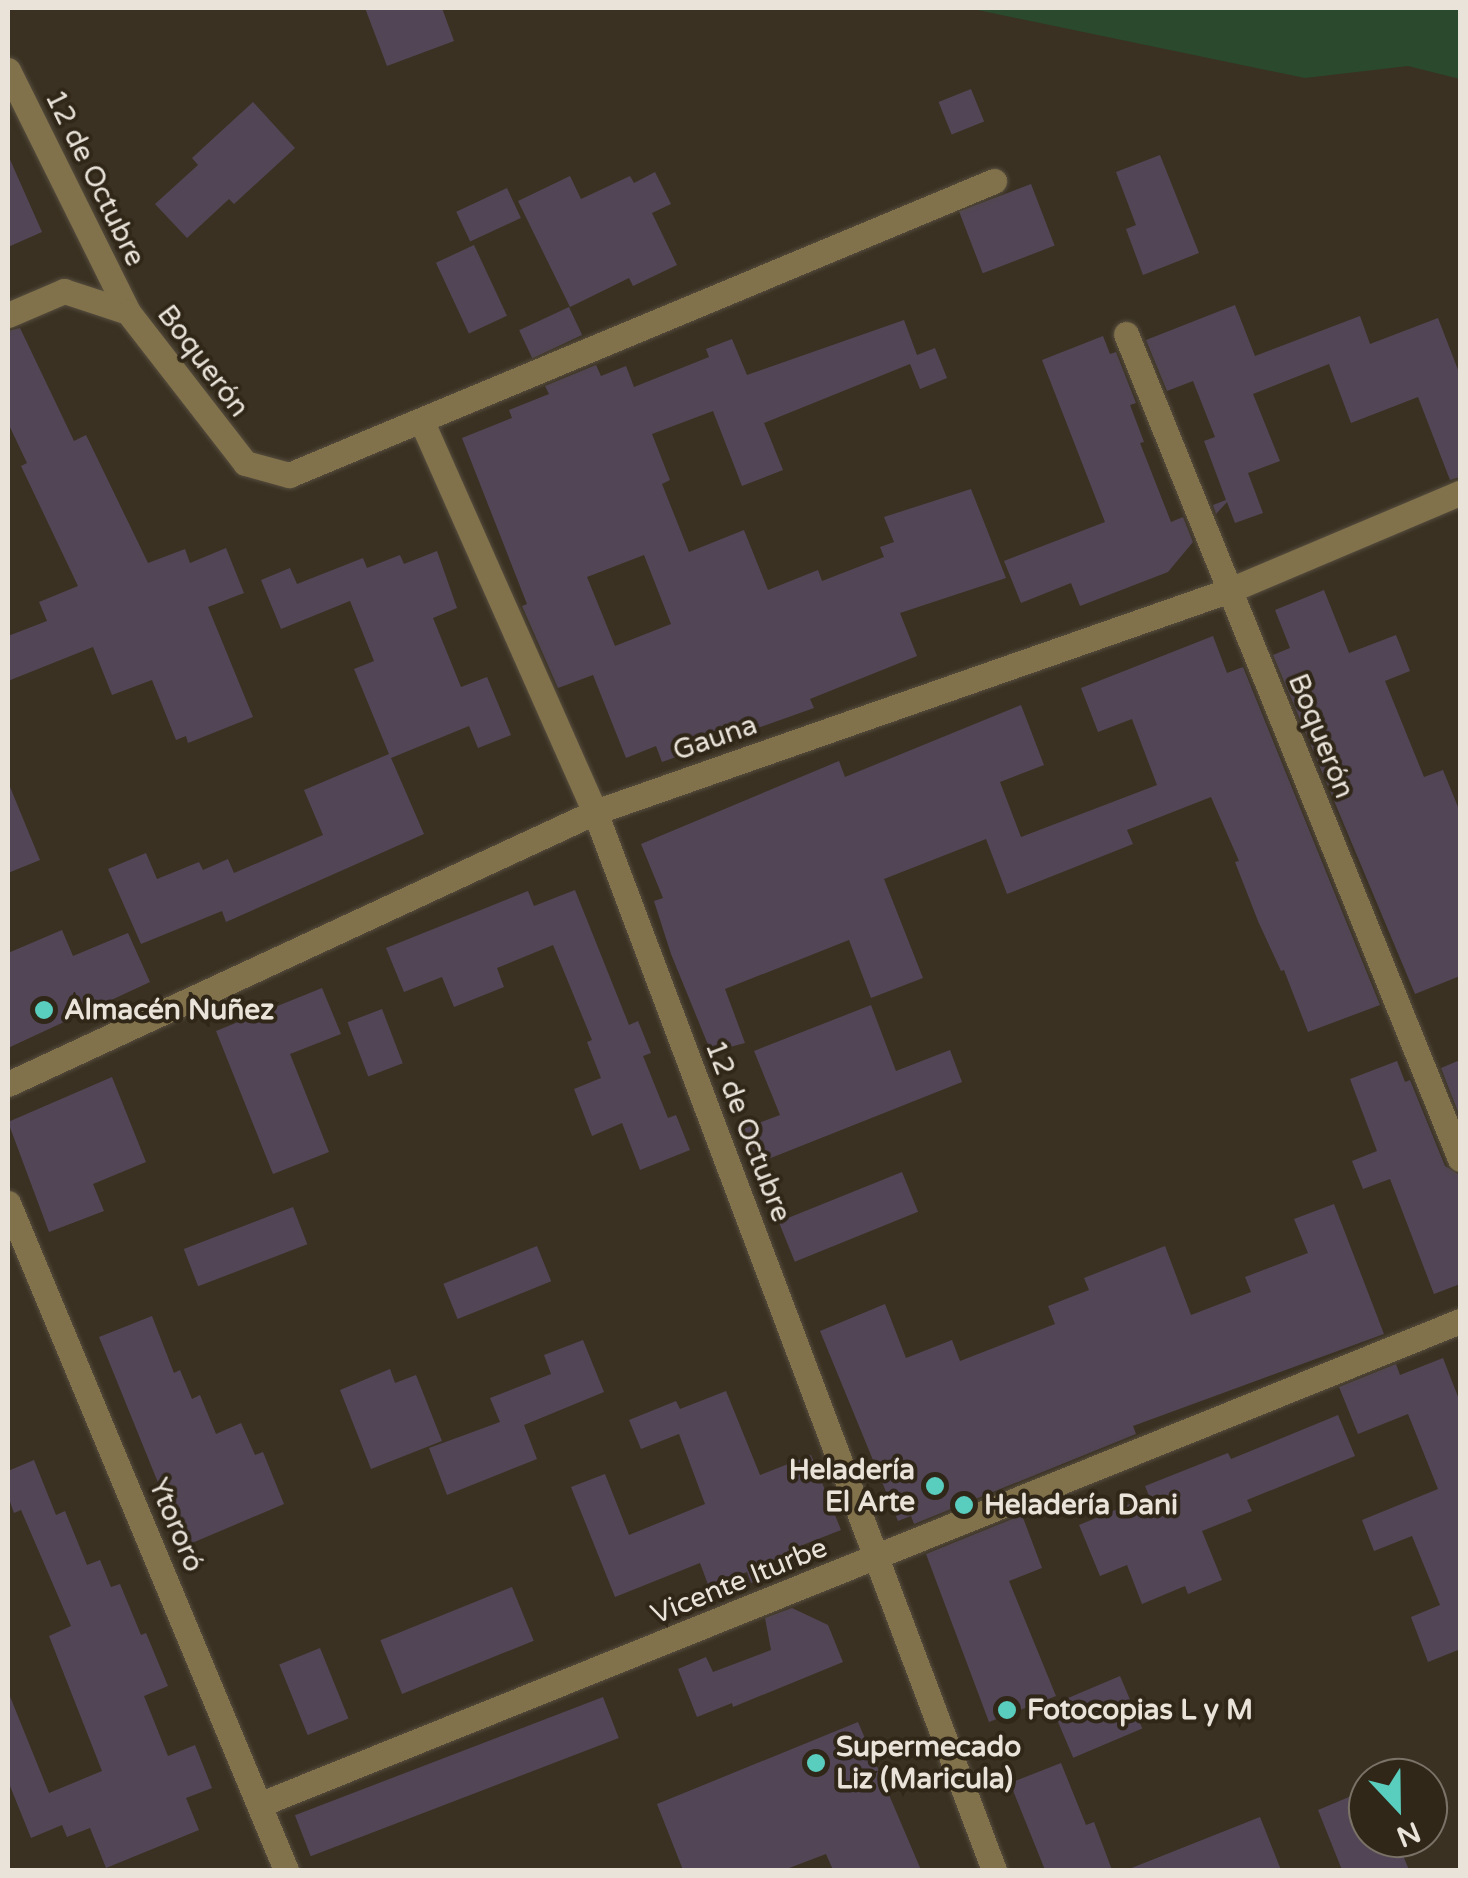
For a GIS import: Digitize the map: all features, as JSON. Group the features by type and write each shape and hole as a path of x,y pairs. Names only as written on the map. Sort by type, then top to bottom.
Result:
{"street":[{"name":"12 de Octubre","path":"8,70 128,312"},
{"path":"422,422 994,180"},
{"name":"Boquerón","path":"8,315 64,291 128,312 245,464 289,475 422,422"},
{"name":"Boquerón","path":"1126,334 1460,1160"},
{"name":"12 de Octubre","path":"422,422 594,812 994,1870"},
{"name":"Gauna","path":"8,1084 594,812 1230,590 1460,493"},
{"name":"Ytororó","path":"8,1203 286,1870"},
{"name":"Vicente Iturbe","path":"261,1804 1460,1321"}],"green space":[{"path":"968,8 1460,8 1460,79 1408,66 1305,78"}],"building":[{"path":"365,8 442,8 454,41 387,66"},
{"path":"971,89 984,121 952,135 939,102"},
{"path":"253,102 295,148 234,204 229,199 187,238 155,204 198,165 192,158"},
{"path":"8,155 42,232 8,247"},
{"path":"1160,155 1199,253 1143,275 1126,229 1136,225 1116,172"},
{"path":"655,172 671,204 652,213 677,265 633,286 629,278 570,307 518,201 570,176 581,199 630,176 634,183"},
{"path":"1031,184 1055,246 983,273 959,212"},
{"path":"507,188 521,218 470,242 456,212"},
{"path":"474,245 507,316 469,333 436,263"},
{"path":"1235,305 1255,356 1360,316 1370,344 1438,318 1460,375 1460,477 1450,480 1418,397 1351,423 1329,364 1253,394 1280,461 1248,473 1263,513 1235,523 1227,502 1216,514 1213,505 1226,500 1204,441 1215,437 1193,381 1167,391 1146,340"},
{"path":"569,307 582,335 532,358 519,330"},
{"path":"904,320 917,355 935,348 947,378 920,389 910,364 764,423 783,470 742,486 713,411 652,434 670,480 662,484 689,552 744,530 768,590 818,570 822,581 884,557 880,547 894,542 884,517 971,489 1006,578 900,613 917,656 810,699 814,708 662,762 656,746 626,758 593,675 558,688 522,606 527,604 462,438 512,418 509,410 549,394 545,386 596,365 601,376 626,366 634,387 709,357 706,349 732,339 747,375","holes":["644,555 671,624 615,646 587,577"]},
{"path":"20,328 74,441 86,435 148,563 185,549 190,563 226,548 244,593 208,607 253,717 188,743 186,736 176,740 152,680 112,695 93,647 8,681 8,636 47,621 39,602 78,586 21,466 27,463 8,423 8,331"},
{"path":"1103,336 1110,354 1116,352 1136,403 1130,405 1144,442 1140,443 1171,522 1183,517 1193,542 1168,572 1080,606 1071,583 1021,603 1004,561 1105,522 1042,360"},
{"path":"437,551 457,608 433,618 461,687 487,677 511,735 478,748 469,726 391,758 424,834 226,922 222,911 141,944 108,869 146,853 157,879 199,862 203,870 228,859 234,873 323,835 304,790 389,754 354,669 374,661 350,601 281,629 261,580 290,568 297,584 363,558 367,568 400,555 404,564"},
{"path":"1324,590 1349,653 1396,635 1410,671 1385,681 1424,777 1443,770 1460,812 1460,976 1415,994 1273,655 1290,648 1275,610"},
{"path":"1213,636 1227,673 1243,667 1380,1005 1308,1032 1284,970 1281,971 1258,921 1235,862 1239,861 1211,797 1127,830 1133,844 1007,894 986,839 884,879 923,978 871,998 849,940 725,989 745,1043 711,1052 671,954 654,901 663,898 641,844 839,761 845,777 1021,705 1044,765 1000,782 1021,837 1157,785 1132,719 1098,732 1081,688"},
{"path":"8,782 40,860 8,873"},
{"path":"575,890 629,1025 638,1021 651,1053 643,1056 668,1118 676,1115 690,1150 640,1170 622,1123 592,1136 574,1089 601,1078 587,1042 592,1040 553,945 497,968 504,987 454,1007 442,977 404,992 386,948 528,891 534,906"},
{"path":"62,930 73,956 128,933 150,982 8,1048 8,953"},
{"path":"322,988 341,1034 290,1054 329,1152 273,1174 216,1031"},
{"path":"871,1005 896,1071 950,1050 962,1082 756,1164 743,1129 780,1115 754,1051"},
{"path":"382,1009 403,1063 368,1076 347,1022"},
{"path":"1460,1060 1460,1117 1441,1068"},
{"path":"1397,1061 1405,1082 1410,1080 1445,1166 1460,1175 1460,1284 1434,1294 1390,1179 1363,1189 1352,1161 1377,1151 1350,1079"},
{"path":"112,1077 146,1162 93,1184 104,1211 49,1232 8,1122"},
{"path":"902,1172 918,1212 795,1262 779,1222"},
{"path":"1334,1204 1384,1334 1133,1426 1136,1434 914,1524 911,1516 898,1521 820,1331 885,1304 906,1358 952,1340 960,1361 1055,1324 1048,1306 1089,1290 1084,1278 1165,1246 1191,1315 1251,1292 1245,1277 1308,1253 1294,1219"},
{"path":"293,1207 307,1244 198,1286 184,1249"},
{"path":"537,1246 551,1281 458,1319 443,1284"},
{"path":"152,1316 174,1373 180,1370 192,1399 200,1395 216,1434 241,1423 255,1455 263,1452 284,1504 192,1543 161,1490 99,1337"},
{"path":"583,1340 604,1392 524,1425 537,1459 447,1495 429,1448 500,1422 490,1398 551,1374 544,1355"},
{"path":"1443,1358 1460,1402 1460,1653 1458,1650 1428,1662 1411,1617 1440,1605 1412,1536 1374,1551 1362,1520 1438,1489 1408,1414 1358,1434 1339,1387 1396,1364 1400,1375"},
{"path":"390,1369 395,1383 416,1375 442,1441 371,1469 340,1390"},
{"path":"726,1391 760,1475 811,1455 841,1530 790,1550 796,1565 751,1583 747,1572 709,1587 700,1563 615,1597 571,1487 605,1474 629,1535 705,1504 679,1434 641,1449 629,1420 676,1401 680,1409"},
{"path":"1338,1415 1355,1456 1247,1500 1252,1511 1202,1531 1222,1580 1188,1594 1185,1586 1142,1604 1127,1565 1100,1576 1079,1525 1149,1496 1145,1486 1228,1453 1231,1459"},
{"path":"34,1460 56,1515 65,1511 87,1565 100,1560 111,1587 120,1584 141,1635 146,1633 168,1686 144,1696 168,1756 195,1745 212,1788 186,1798 199,1830 106,1868 90,1828 67,1837 62,1825 31,1838 8,1781 9,1694 49,1793 102,1771 49,1636 71,1626 21,1510 14,1513 8,1496 8,1471"},
{"path":"1022,1515 1042,1568 1009,1581 1056,1696 989,1722 926,1554"},
{"path":"512,1587 534,1641 402,1694 380,1640"},
{"path":"792,1608 828,1625 843,1662 733,1707 732,1703 697,1717 678,1669 706,1657 713,1672 771,1650 765,1618"},
{"path":"320,1648 348,1718 308,1735 279,1664"},
{"path":"1120,1676 1142,1728 1073,1758 1051,1705"},
{"path":"603,1697 619,1738 311,1856 295,1815"},
{"name":"Supermecado Liz (Maricula)","path":"858,1722 921,1870 833,1870 826,1854 784,1870 683,1870 657,1804"},
{"path":"1061,1763 1086,1825 1094,1822 1112,1870 1045,1870 1010,1783"},
{"path":"1348,1797 1348,1858 1404,1858 1409,1870 1342,1870 1318,1810"},
{"path":"1260,1817 1281,1870 1129,1870 1129,1869"}],"place":[{"name":"Almacén Nuñez","path":"44,1010"},
{"name":"Heladería El Arte","path":"935,1486"},
{"name":"Heladería Dani","path":"964,1505"},
{"name":"Fotocopias L y M","path":"1007,1710"},
{"name":"Supermecado Liz (Maricula)","path":"816,1763"}]}
